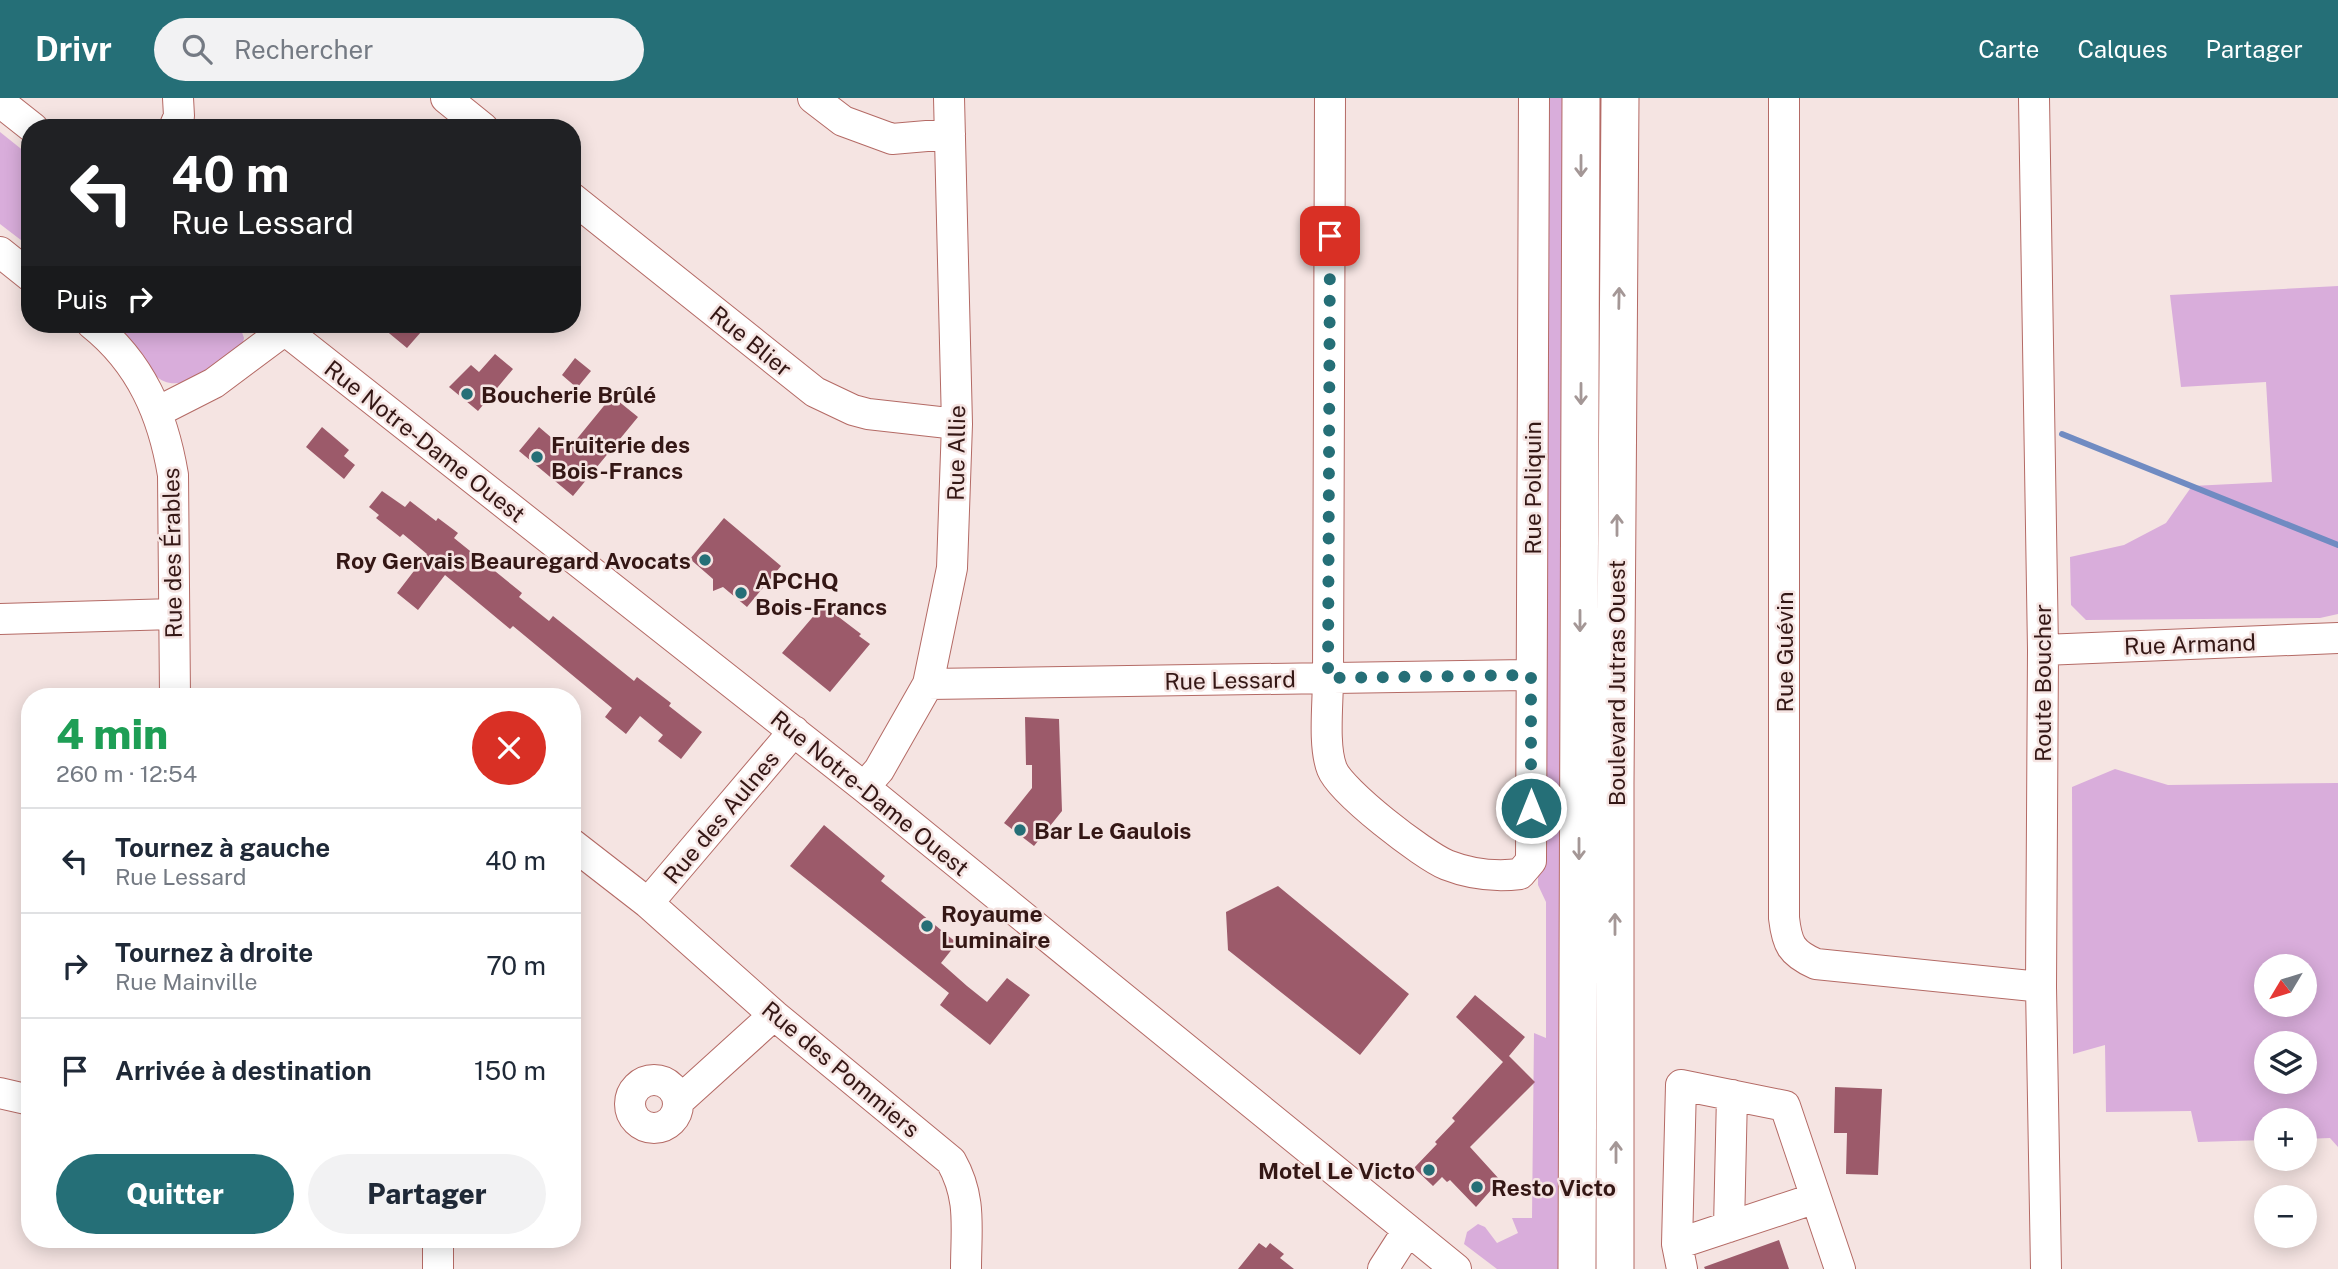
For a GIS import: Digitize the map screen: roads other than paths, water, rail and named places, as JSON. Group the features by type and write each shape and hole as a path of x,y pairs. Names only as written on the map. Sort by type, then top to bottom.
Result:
{"main road":[{"name":"Boulevard Jutras Ouest","path":"1577,1269 1581,98"},
{"name":"Boulevard Jutras Ouest","path":"1615,1269 1620,98"},
{"path":"1615,1213 1630,1269"}],"street":[{"path":"178,98 178,119"},
{"path":"446,98 472,119"},
{"path":"813,98 843,121 892,139 950,134"},
{"name":"Rue Allie","path":"864,787 879,770 928,684 952,568 957,424 949,98"},
{"path":"1328,678 1330,98"},
{"name":"Rue Poliquin","path":"1328,678 1328,748 1332,769 1344,789 1397,832 1446,864 1497,877 1520,874 1531,861 1534,98"},
{"name":"Rue Guévin","path":"1784,98 1784,918 1787,942 1800,957 1816,964 2041,987"},
{"name":"Route Boucher","path":"2034,98 2043,650 2041,987 2046,1269"},
{"path":"0,102 22,119"},
{"name":"Rue Blier","path":"581,205 815,392 867,414 957,424"},
{"path":"0,252 21,269"},
{"name":"Rue des Érables","path":"101,333 126,357 144,385 167,439 173,475 175,688"},
{"path":"157,412 214,383 274,333"},
{"name":"Rue Notre-Dame Ouest","path":"289,333 864,787 1456,1269"},
{"path":"0,619 174,614"},
{"name":"Rue Armand","path":"2043,650 2338,638"},
{"name":"Rue Lessard","path":"928,684 1531,675"},
{"name":"Rue des Aulnes","path":"648,903 794,731"},
{"name":"Rue des Pommiers","path":"581,851 648,903 774,1014 951,1161 966,1196 966,1269"},
{"path":"679,1101 774,1014"},
{"path":"1680,1256 1681,1085 1785,1106 1840,1269"},
{"path":"0,1093 21,1098"},
{"path":"1729,1227 1732,1095"},
{"path":"1680,1256 1729,1227 1816,1198"},
{"path":"1383,1269 1408,1230"},
{"path":"438,1248 439,1269"}],"waterway":[{"path":"2062,434 2338,545"}],"place":[{"name":"Boucherie Brûlé","path":"467,394"},
{"name":"Fruiterie des Bois-Francs","path":"537,457"},
{"name":"Roy Gervais Beauregard Avocats","path":"705,560"},
{"name":"APCHQ Bois-Francs","path":"741,593"},
{"name":"Bar Le Gaulois","path":"1020,830"},
{"name":"Royaume Luminaire","path":"927,926"},
{"name":"Motel Le Victo","path":"1429,1170"},
{"name":"Resto Victo","path":"1477,1187"}]}
